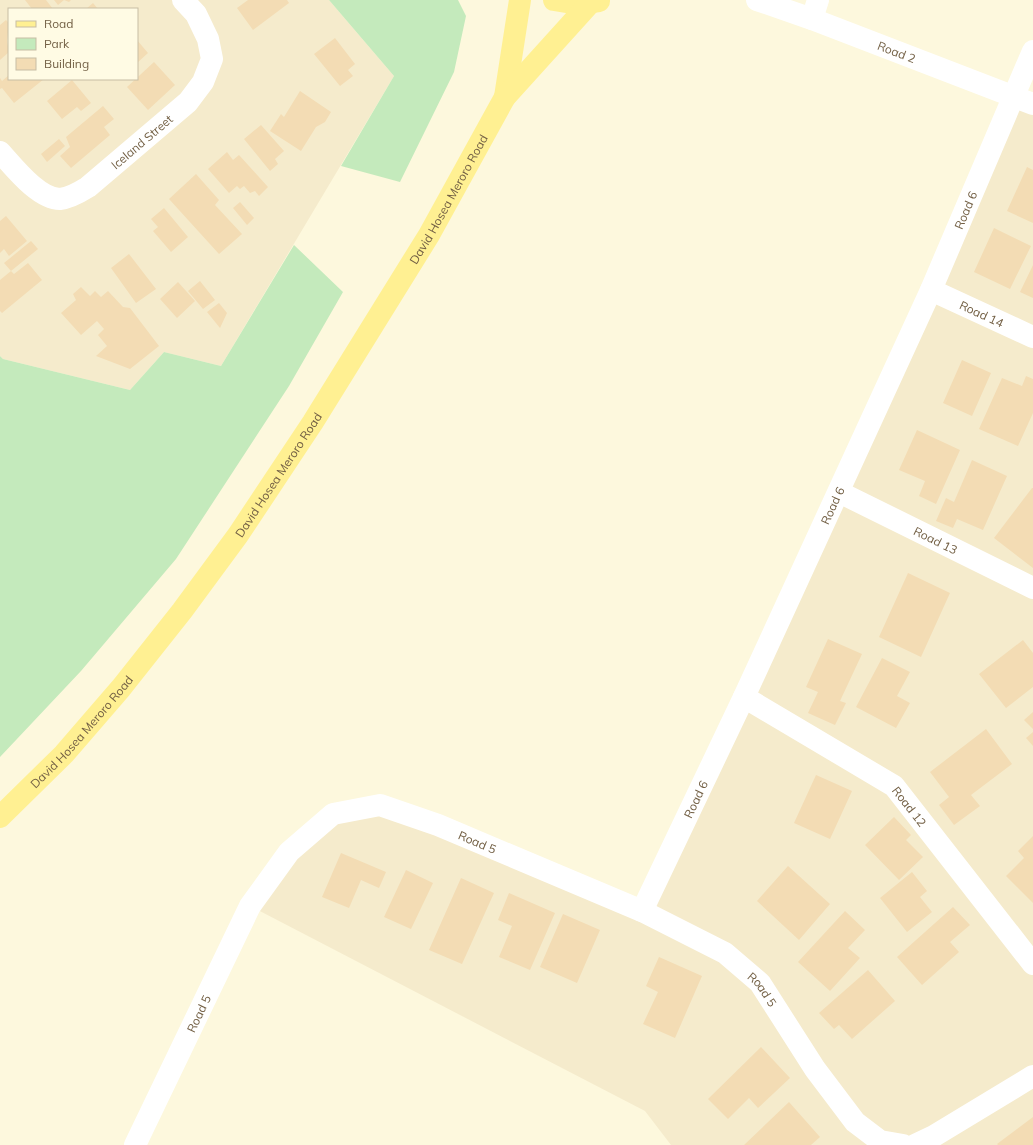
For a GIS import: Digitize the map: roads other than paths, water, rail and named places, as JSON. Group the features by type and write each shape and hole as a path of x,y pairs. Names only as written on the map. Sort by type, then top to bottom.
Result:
{"main road":[{"name":"David Hosea Meroro Road","path":"505,97 520,0"},
{"path":"554,0 571,3 596,2"},
{"name":"David Hosea Meroro Road","path":"0,817 64,754 121,688 182,611 238,535 313,422 421,248 505,97 596,2"}],"street":[{"name":"Iceland Street","path":"0,152 23,178 43,193 59,199 72,196 88,187 188,102 203,82 212,59 208,39 196,14 182,0"},
{"name":"Road 2","path":"759,0 815,10 1023,101"},
{"name":"Road 6","path":"642,911 744,697 931,290 1023,101 1033,51"},
{"name":"Road 14","path":"931,290 1033,337"},
{"name":"Road 13","path":"839,492 1033,588"},
{"name":"Road 12","path":"744,697 894,786 1033,964"},
{"name":"Road 5","path":"135,1145 250,906 289,852 332,814 380,805 438,825 642,911 725,954 760,983 815,1069 856,1122 880,1141 903,1145"},
{"path":"915,1145 934,1136 1033,1076"}]}
